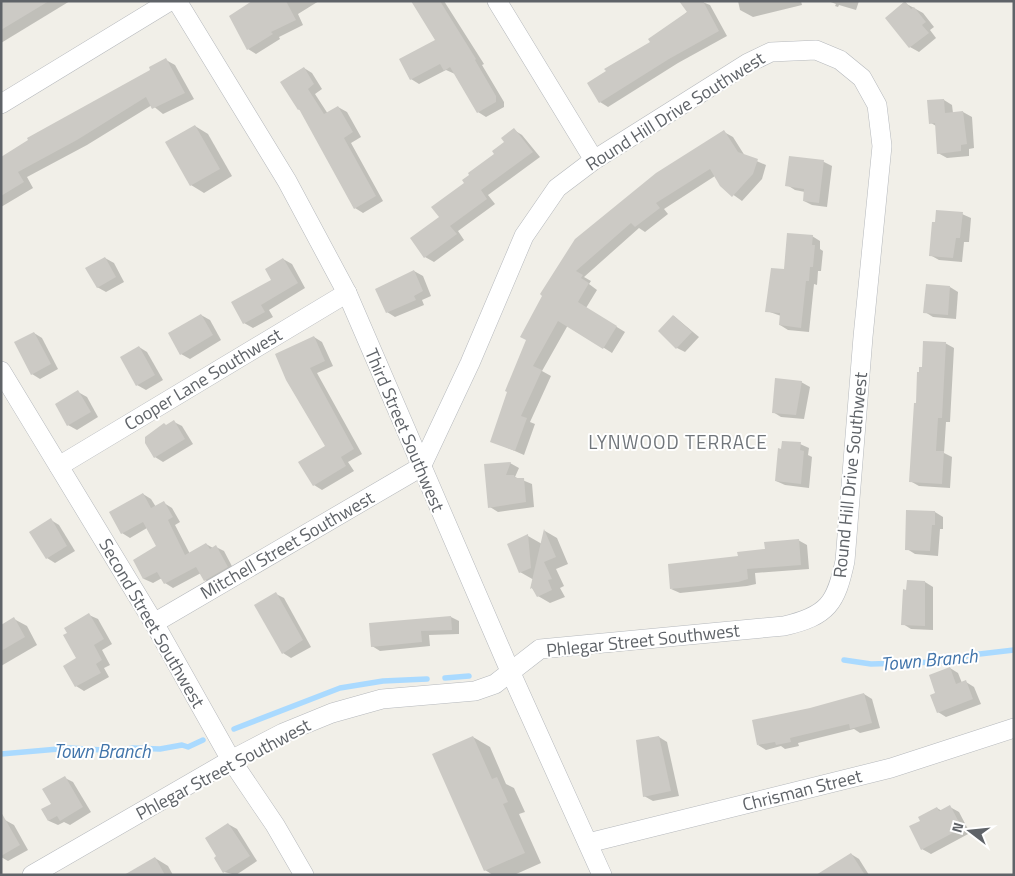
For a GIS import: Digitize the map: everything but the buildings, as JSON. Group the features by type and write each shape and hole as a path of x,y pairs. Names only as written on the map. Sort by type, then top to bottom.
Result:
{"street":[{"path":"1,104 170,1"},
{"name":"Third Street Southwest","path":"177,1 287,181 347,293 510,671 602,875"},
{"path":"496,1 594,160"},
{"name":"Round Hill Drive Southwest","path":"421,467 470,363 524,236 557,188 594,160 748,63 771,52 816,50 840,60 862,78 877,105 882,146 863,337 845,561 839,588 827,608"},
{"name":"Cooper Lane Southwest","path":"59,466 347,293"},
{"name":"Second Street Southwest","path":"1,371 154,623 231,760 275,825 304,875"},
{"name":"Mitchell Street Southwest","path":"154,623 421,467"},
{"name":"Phlegar Street Southwest","path":"32,875 231,760 283,733 332,713 382,699 475,691 495,684 540,649 784,626 808,620 827,608"},
{"name":"Chrisman Street","path":"588,843 890,768 1014,728"}],"waterway":[{"name":"Town Branch","path":"844,660 871,664 937,662 971,655 1014,650"},
{"name":"Town Branch","path":"445,678 469,676"},
{"name":"Town Branch","path":"234,729 340,688 383,681 427,679"},
{"name":"Town Branch","path":"1,754 70,748 118,751 133,748 160,749 182,745 188,747 203,740"}],"district":[{"name":"LYNWOOD TERRACE","path":"678,441"}]}
